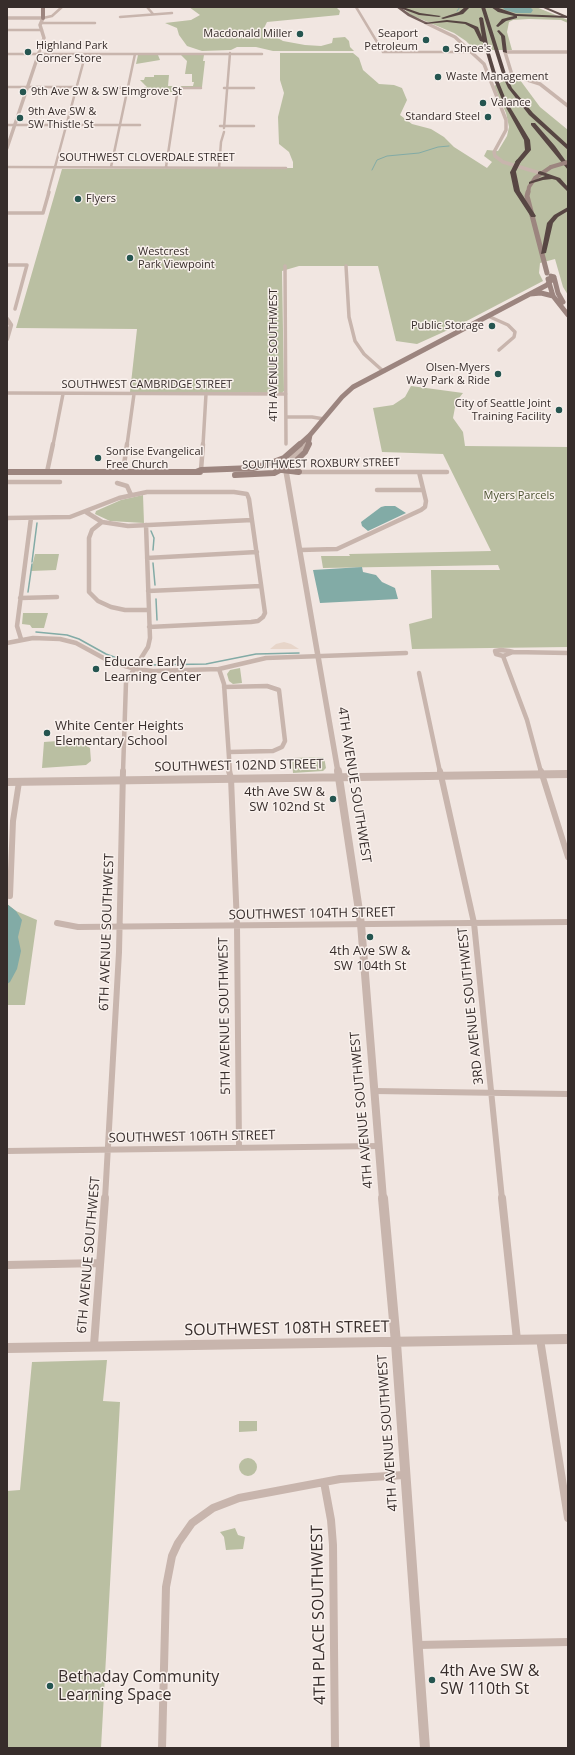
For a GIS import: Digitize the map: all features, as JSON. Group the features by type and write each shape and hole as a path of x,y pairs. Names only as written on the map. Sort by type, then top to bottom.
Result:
{"highway":[{"path":"399,7 419,14 453,15"},
{"path":"424,22 453,15 464,11 468,7"},
{"path":"483,7 506,78 513,92 527,110 567,150"},
{"path":"492,8 505,13 567,16"},
{"path":"531,15 544,14 547,8 567,16"},
{"path":"478,10 487,50 496,80 505,102 527,140 528,150 518,162 513,172 517,191 532,216"},
{"path":"497,49 498,28 502,21 511,18 567,16"},
{"path":"495,19 503,36 505,52"},
{"path":"424,22 435,24 457,22 475,27 487,50"},
{"path":"496,80 506,96 514,105"},
{"path":"522,114 548,140 568,168"},
{"path":"540,173 560,181 568,190"},
{"path":"532,183 547,178 560,181"},
{"path":"543,254 550,223 556,216 566,210"}],"main road":[{"path":"43,7 43,18"},
{"path":"399,7 409,15 424,22"},
{"path":"546,285 547,274 543,254 527,196 529,187 540,173 550,167 568,162"},
{"path":"547,274 554,277"},
{"path":"547,274 545,282 541,285 546,285 568,307"},
{"path":"474,323 546,285 554,277"},
{"path":"554,277 556,295 568,314"},
{"path":"526,295 556,295"},
{"path":"474,323 476,319 483,315 498,310"},
{"name":"SOUTHWEST ROXBURY STREET","path":"7,472 199,471 241,469 268,464 284,458 310,434 348,391 474,323"},
{"path":"287,471 308,447 310,434"},
{"path":"241,469 299,472"},
{"name":"SOUTHWEST ROXBURY STREET","path":"199,471 236,474 274,473 287,471"}],"street":[{"path":"7,18 43,18 52,16 62,7"},
{"path":"147,7 153,14"},
{"path":"356,7 368,25 372,36 384,52 472,52"},
{"path":"120,17 172,13"},
{"path":"7,148 43,42 41,23 43,18"},
{"path":"41,23 95,24"},
{"path":"435,24 455,37 484,64 491,85 505,117 506,130 494,155 503,162 540,173"},
{"path":"7,30 42,30"},
{"path":"568,52 505,52 512,75 540,84 568,106"},
{"path":"224,127 230,53"},
{"path":"7,54 262,54"},
{"path":"111,167 135,54"},
{"path":"7,213 43,213 85,56"},
{"path":"7,87 77,87"},
{"path":"104,87 127,88"},
{"path":"166,167 178,88 201,88"},
{"path":"226,88 254,88"},
{"path":"7,125 140,125"},
{"path":"220,126 254,126"},
{"path":"219,168 221,142 224,132"},
{"name":"SOUTHWEST CLOVERDALE STREET","path":"7,167 286,168"},
{"path":"7,265 27,264 15,309"},
{"name":"4TH AVENUE SOUTHWEST","path":"285,266 286,444"},
{"path":"346,266 349,317 355,341 364,354 384,371"},
{"path":"488,316 508,325 516,332 514,337 499,350"},
{"path":"7,319 9,325 7,339"},
{"name":"SOUTHWEST CAMBRIDGE STREET","path":"7,394 286,394"},
{"path":"47,472 63,394"},
{"path":"123,472 134,394"},
{"path":"199,471 206,394"},
{"path":"286,417 312,417 324,419"},
{"path":"287,471 288,463 310,434"},
{"name":"4TH AVENUE SOUTHWEST","path":"287,471 319,657 361,924 375,1091 378,1146 396,1343 404,1475 425,1748"},
{"name":"SOUTHWEST ROXBURY STREET","path":"299,472 447,472"},
{"path":"300,550 331,549 344,546 421,510 425,506 426,501 419,472"},
{"path":"7,482 60,482"},
{"path":"117,483 126,484 131,495"},
{"path":"377,490 424,490"},
{"path":"7,518 66,517 86,512 131,495 154,491 243,493 249,497 265,613 262,619 252,622 149,627"},
{"path":"86,512 102,522 121,525 252,520"},
{"path":"21,639 17,626 31,518"},
{"path":"102,522 92,530 89,538 89,592 98,601 111,607 125,610 148,610"},
{"name":"6TH AVENUE SOUTHWEST","path":"94,1345 109,1150 120,927 125,693 126,682 148,647 150,638 146,525"},
{"path":"147,558 257,552"},
{"path":"148,592 262,586"},
{"path":"20,598 57,597"},
{"path":"7,643 21,639 40,637 69,641 109,661 134,669 175,671 219,669 258,659 406,653"},
{"path":"513,652 503,656 496,654 495,651 568,653"},
{"path":"503,656 527,720 568,857"},
{"name":"5TH AVENUE SOUTHWEST","path":"219,669 224,687 231,778 237,925 239,1147"},
{"name":"3RD AVENUE SOUTHWEST","path":"419,673 474,923 493,1093 517,1340"},
{"path":"224,687 267,686 275,688 280,693 286,741 282,747 273,751 229,752"},
{"name":"SOUTHWEST 102ND STREET","path":"7,782 568,774"},
{"path":"10,896 13,821 18,782"},
{"name":"SOUTHWEST 104TH STREET","path":"57,923 78,927 120,927 568,923"},
{"path":"375,1091 568,1094"},
{"name":"SOUTHWEST 106TH STREET","path":"7,1151 378,1146"},
{"path":"7,1265 100,1264"},
{"path":"540,1339 568,1518"},
{"name":"SOUTHWEST 108TH STREET","path":"7,1348 94,1345 396,1343 568,1339"},
{"path":"162,1748 166,1587 172,1556 178,1542 192,1523 213,1508 239,1498 324,1482 404,1475"},
{"name":"4TH PLACE SOUTHWEST","path":"324,1482 331,1520 333,1544 335,1748"},
{"path":"417,1645 568,1642"}],"green space":[{"path":"189,7 336,7 340,11 339,15 267,22 264,28 283,41 305,45 321,46 332,43 333,38 345,37 349,41 350,47 354,51 273,51 256,47 237,47 231,50 202,51 187,46 179,35 177,28 165,23 191,20 200,15"},
{"path":"402,7 536,7 568,20 568,23 561,20 513,20 509,22 507,32 512,50 475,50 466,41 454,33 411,15"},
{"path":"280,53 353,53 359,58 363,70 379,84 394,85 402,88 407,100 400,115 412,124 431,129 444,137 454,147 487,168 492,162 484,156 487,150 498,151 507,136 509,127 506,113 494,86 511,77 520,80 540,107 568,130 568,295 563,287 555,259 540,263 539,273 543,281 459,325 417,344 396,341 378,266 299,266 282,271 284,391 282,393 130,392 137,329 16,328 62,169 293,168 293,162 289,152 279,144 278,117 284,93 280,80"},
{"path":"138,55 158,55 160,60 136,64"},
{"path":"181,55 204,55 203,61 205,61 202,87 176,87 175,92 148,92 144,87 147,87 140,80 144,80 145,77 154,77 154,75 169,75 168,86 193,86 194,82 192,82 192,74 185,74 187,61"},
{"name":"Myers Parcels","path":"411,386 463,393 456,402 453,418 463,432 465,446 568,447 568,647 412,649 409,624 432,618 431,570 500,570 498,565 323,568 321,556 491,551 443,454 382,452 373,408 393,405 405,397"},
{"path":"143,495 144,523 110,521 95,514 96,511 121,500"},
{"path":"35,554 59,554 56,570 31,571"},
{"path":"23,613 48,613 44,628 32,628 30,625 22,624"},
{"path":"240,668 242,683 233,684 229,681 227,674 230,670"},
{"path":"85,739 85,745 90,748 91,761 86,765 42,768 44,742"},
{"path":"324,757 326,768 323,771 293,773 292,758"},
{"path":"7,904 16,911 37,920 25,1005 7,1005"},
{"path":"107,1360 103,1401 120,1402 101,1748 7,1748 7,1491 20,1490 32,1362"},
{"path":"239,1421 257,1421 257,1431 239,1432"},
{"path":"248,1458 254,1461 257,1467 254,1473 248,1476 242,1473 239,1467 242,1461"},
{"path":"235,1528 238,1535 245,1537 243,1549 226,1550 224,1537 220,1532"}],"shaded area":[{"path":"284,642 299,649 270,649 276,644"}],"water":[{"path":"502,7 530,7 533,10 531,13 516,13 505,10"},
{"path":"395,506 406,513 368,531 362,526 361,522 381,507"},
{"path":"362,567 363,572 376,575 382,582 395,588 398,599 320,603 313,570"},
{"path":"7,904 16,911 22,920 18,937 21,951 17,969 10,982 7,984"}],"waterway":[{"path":"457,11 460,7"},
{"path":"372,170 377,160 387,156 419,153 438,147 449,146"},
{"path":"32,562 37,523"},
{"path":"151,531 154,538 153,550"},
{"path":"153,563 155,585"},
{"path":"28,592 32,564"},
{"path":"156,599 157,620"},
{"path":"36,632 67,635 79,639 106,654 125,661"},
{"path":"149,665 206,664 256,654 299,653"}],"place":[{"name":"Macdonald Miller","path":"300,34"},
{"name":"Seaport Petroleum","path":"426,40"},
{"name":"Shree's","path":"446,49"},
{"name":"Highland Park Corner Store","path":"28,52"},
{"name":"Waste Management","path":"438,77"},
{"name":"9th Ave SW & SW Elmgrove St","path":"23,92"},
{"name":"Valance","path":"483,103"},
{"name":"Standard Steel","path":"488,117"},
{"name":"9th Ave SW & SW Thistle St","path":"20,118"},
{"name":"Flyers","path":"78,199"},
{"name":"Westcrest Park Viewpoint","path":"130,258"},
{"name":"Public Storage","path":"492,326"},
{"name":"Olsen-Myers Way Park & Ride","path":"498,374"},
{"name":"City of Seattle Joint Training Facility","path":"559,410"},
{"name":"Sonrise Evangelical Free Church","path":"98,458"},
{"name":"Educare Early Learning Center","path":"96,669"},
{"name":"White Center Heights Elementary School","path":"47,733"},
{"name":"4th Ave SW & SW 102nd St","path":"333,799"},
{"name":"4th Ave SW & SW 104th St","path":"370,937"},
{"name":"4th Ave SW & SW 110th St","path":"432,1680"},
{"name":"Bethaday Community Learning Space","path":"50,1686"}]}
